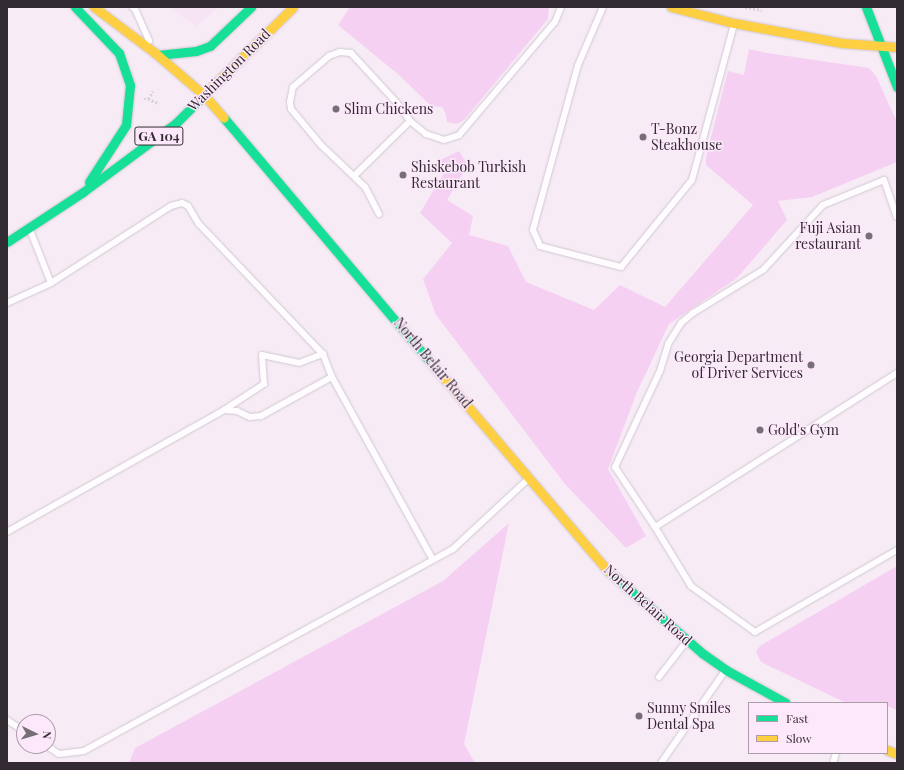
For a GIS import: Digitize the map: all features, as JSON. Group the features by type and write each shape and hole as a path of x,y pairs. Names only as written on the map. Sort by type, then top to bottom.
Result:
{"street":[{"path":"75,7 119,53 130,85 126,125 83,192"},
{"name":"North Belair Road","path":"94,7 156,53 204,95 530,477 608,571 702,654 726,670 784,702"},
{"name":"Washington Road","path":"156,53 196,51 210,46 251,7"},
{"name":"Washington Road","path":"7,242 83,192 176,123 293,7"},
{"path":"671,7 716,15 734,23 842,43 897,48"},
{"path":"866,7 897,86"}],"lane":[{"path":"132,7 135,9 156,53"},
{"path":"378,214 365,187 321,145 291,109 290,102 293,87 329,56 340,52 351,53 398,103 410,121 426,134 444,140 459,135 555,22 561,7"},
{"path":"603,7 578,66 533,230 540,246 621,267 692,180 734,23"},
{"path":"354,176 410,121"},
{"path":"897,217 884,180 823,205 763,270 693,313 681,323 668,344 660,371 615,467 655,527 691,586 755,632 897,550"},
{"path":"7,303 51,283 171,206 182,203 188,206 199,224 323,354 332,376 433,560"},
{"path":"30,228 51,283"},
{"path":"7,532 224,410 264,384 262,355 299,363 323,354"},
{"path":"655,527 897,373"},
{"path":"224,410 237,411 250,417 260,416 332,376"},
{"path":"56,752 59,754 84,751 453,549 530,477"},
{"path":"659,677 687,640"},
{"path":"661,763 726,670"},
{"path":"7,720 16,726"}],"path":[{"path":"148,99 159,102"}],"shaded area":[{"path":"170,7 219,7 196,26"},
{"path":"350,7 549,7 548,19 464,120 457,124 447,122 446,114 442,107 431,106 399,75 338,25"},
{"path":"749,49 869,68 876,76 897,122 897,162 812,197 778,201 787,220 737,278 669,324 637,392 608,469 646,536 626,548 565,484 436,315 423,279 452,243 420,213 446,170 438,161 459,151 468,165 447,200 473,216 469,235 508,246 526,282 594,310 620,285 665,307 753,205 706,165 706,157 728,71 744,75"},
{"path":"509,523 464,744 475,763 129,763 135,748 443,581"},
{"path":"897,566 897,710 888,706 888,702 844,702 761,662 756,652 760,646"}],"traffic: fast":[{"path":"75,7 119,53 130,85 126,125 89,182"},
{"path":"158,55 196,51 210,46 251,7"},
{"path":"866,7 897,87"},
{"path":"7,242 83,192 176,123 211,88"},
{"path":"224,118 442,376"},
{"path":"608,571 702,653 726,670 784,702"}],"traffic: slow":[{"path":"94,7 154,52 204,95 224,118"},
{"path":"211,88 293,7"},
{"path":"671,7 734,23 842,43 897,47"},
{"path":"442,376 608,571"},
{"path":"888,750 897,754"}],"place":[{"name":"Slim Chickens","path":"336,109"},
{"name":"T-Bonz Steakhouse","path":"643,137"},
{"name":"Shiskebob Turkish Restaurant","path":"403,175"},
{"name":"Fuji Asian restaurant","path":"869,236"},
{"name":"Georgia Department of Driver Services","path":"811,365"},
{"name":"Gold's Gym","path":"760,430"},
{"name":"Sunny Smiles Dental Spa","path":"639,716"}]}
